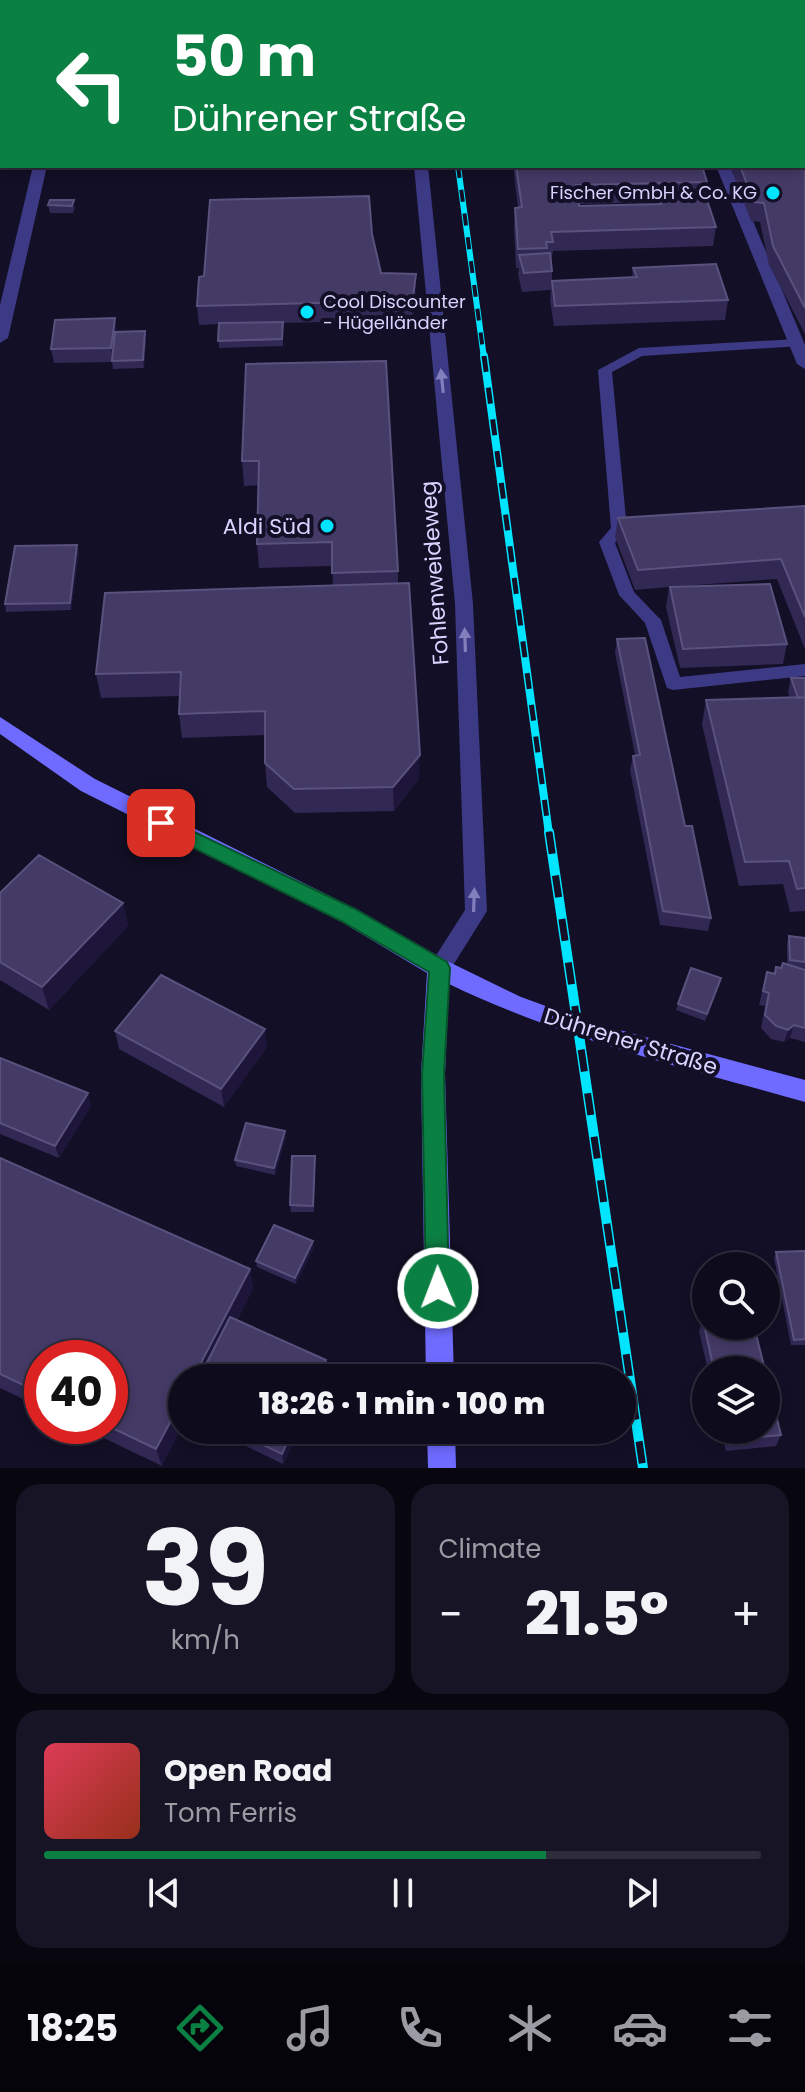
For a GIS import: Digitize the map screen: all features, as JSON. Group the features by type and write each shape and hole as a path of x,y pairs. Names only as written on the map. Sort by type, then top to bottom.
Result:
{"main road":[{"name":"Dührener Straße","path":"0,724 88,785 348,915 439,968 513,1004 589,1032 805,1091"},
{"path":"439,968 433,1074 440,1364"},
{"path":"441,1444 442,1468"}],"street":[{"path":"0,338 40,168"},
{"name":"Fohlenweideweg","path":"421,168 464,604 476,911 439,968"},
{"path":"724,168 805,364"}],"lane":[{"path":"796,343 639,352 605,370 619,529 607,542 627,595 653,620 673,684 805,670"}],"building":[{"path":"516,168 703,168 707,182 576,185 579,206 661,204 659,194 691,193 693,198 706,197 716,227 551,232 553,242 546,242 547,248 518,249 515,208 522,207"},
{"name":"Fischer GmbH & Co. KG","path":"741,168 805,168 805,308 773,246 764,203 754,202"},
{"path":"369,196 372,234 381,273 416,274 412,305 402,304 402,301 197,306 199,277 204,276 210,200"},
{"path":"50,200 74,200 72,206 48,205"},
{"path":"550,253 552,271 524,273 519,255"},
{"path":"716,264 728,300 555,306 552,281 637,277 633,268"},
{"path":"115,318 111,348 51,349 55,320"},
{"path":"283,322 282,339 218,341 219,323"},
{"path":"145,331 143,360 112,361 115,332"},
{"name":"Aldi Süd","path":"386,361 398,571 332,573 332,542 257,544 259,461 242,461 246,364"},
{"path":"805,506 805,617 781,559 638,570 618,518"},
{"path":"77,545 70,603 5,604 15,546"},
{"path":"409,583 420,755 393,787 294,789 265,763 265,711 179,714 181,672 96,674 105,593"},
{"path":"770,584 787,644 683,649 670,587"},
{"path":"645,638 685,826 692,826 711,918 663,911 633,756 640,755 617,639"},
{"path":"791,678 805,678 805,697 798,698"},
{"path":"805,697 805,888 797,889 789,861 745,862 706,700"},
{"path":"39,855 123,903 42,987 0,962 0,893"},
{"path":"789,936 805,938 805,962 790,960"},
{"path":"783,963 805,970 805,1028 794,1025 788,1030 776,1026 765,1015 769,993 763,991 767,972 775,974 776,967 781,968"},
{"path":"691,968 721,978 707,1014 678,1004"},
{"path":"161,975 265,1029 221,1089 115,1031"},
{"path":"0,1058 88,1093 55,1146 0,1123"},
{"path":"246,1123 285,1131 274,1168 235,1160"},
{"path":"292,1156 315,1156 313,1206 290,1205"},
{"path":"0,1158 250,1269 200,1364 168,1364 168,1426 156,1449 128,1436 128,1340 24,1340 24,1385 0,1374"},
{"path":"274,1225 313,1241 295,1278 256,1261"},
{"path":"805,1251 805,1339 794,1340 780,1272 780,1252 776,1252"},
{"path":"230,1317 326,1360 324,1364 206,1364"},
{"path":"707,1340 758,1340 762,1356 711,1356"},
{"path":"261,1444 287,1444 282,1454"}],"railway":[{"path":"458,168 484,358"},
{"path":"484,356 549,834"},
{"path":"549,832 643,1468"}],"place":[{"name":"Fischer GmbH & Co. KG","path":"773,193"},
{"name":"Cool Discounter - Hügelländer","path":"307,312"},
{"name":"Aldi Süd","path":"327,526"}],"route":[{"path":"161,823 348,915 439,968 433,1074 438,1288"}]}
